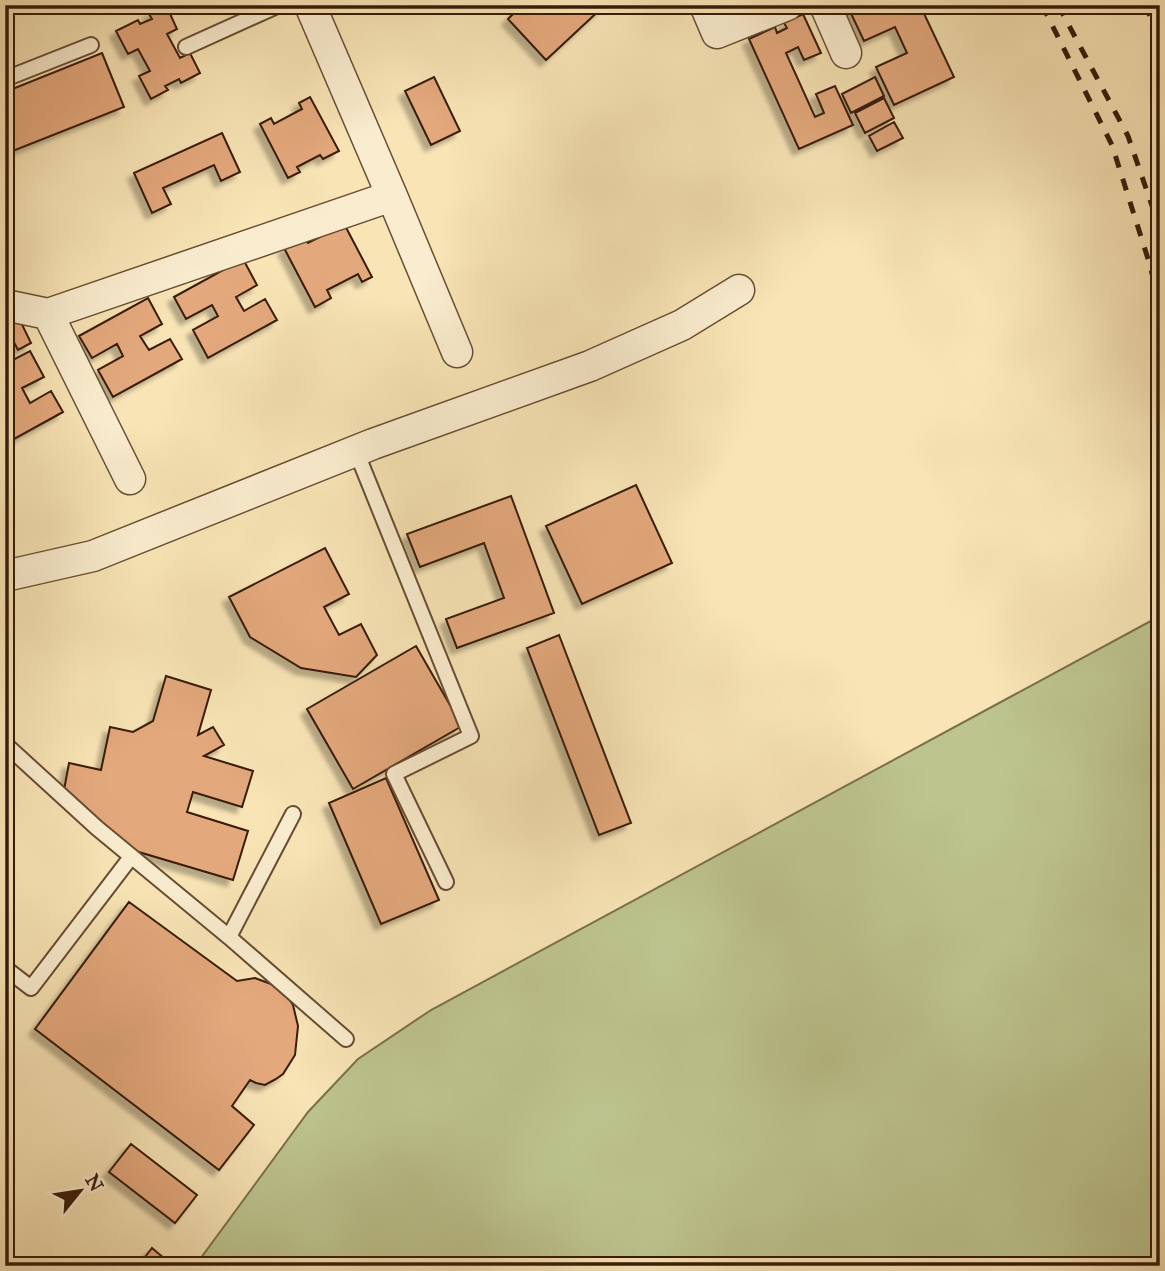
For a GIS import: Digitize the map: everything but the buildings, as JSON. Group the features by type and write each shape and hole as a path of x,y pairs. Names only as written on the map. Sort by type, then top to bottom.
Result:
{"street":[{"path":"310,5 457,352"},
{"path":"705,5 717,33 787,5"},
{"path":"825,5 846,53"},
{"path":"5,305 48,314 392,196"},
{"path":"5,576 93,556 356,452 590,366 682,325 739,290"},
{"path":"48,314 130,479"}],"lane":[{"path":"186,47 279,5"},
{"path":"5,79 91,45"},
{"path":"356,452 471,736 394,774 446,882"},
{"path":"5,744 97,828 229,937 346,1039"},
{"path":"229,937 293,814"},
{"path":"5,968 31,988 131,857"}],"green space":[{"path":"1160,616 1160,1266 195,1266 308,1112 358,1059 431,1010"}],"railway":[{"path":"1042,5 1112,145 1160,305"},
{"path":"1058,5 1128,136 1160,229"},
{"path":"1144,5 1160,34"}]}
